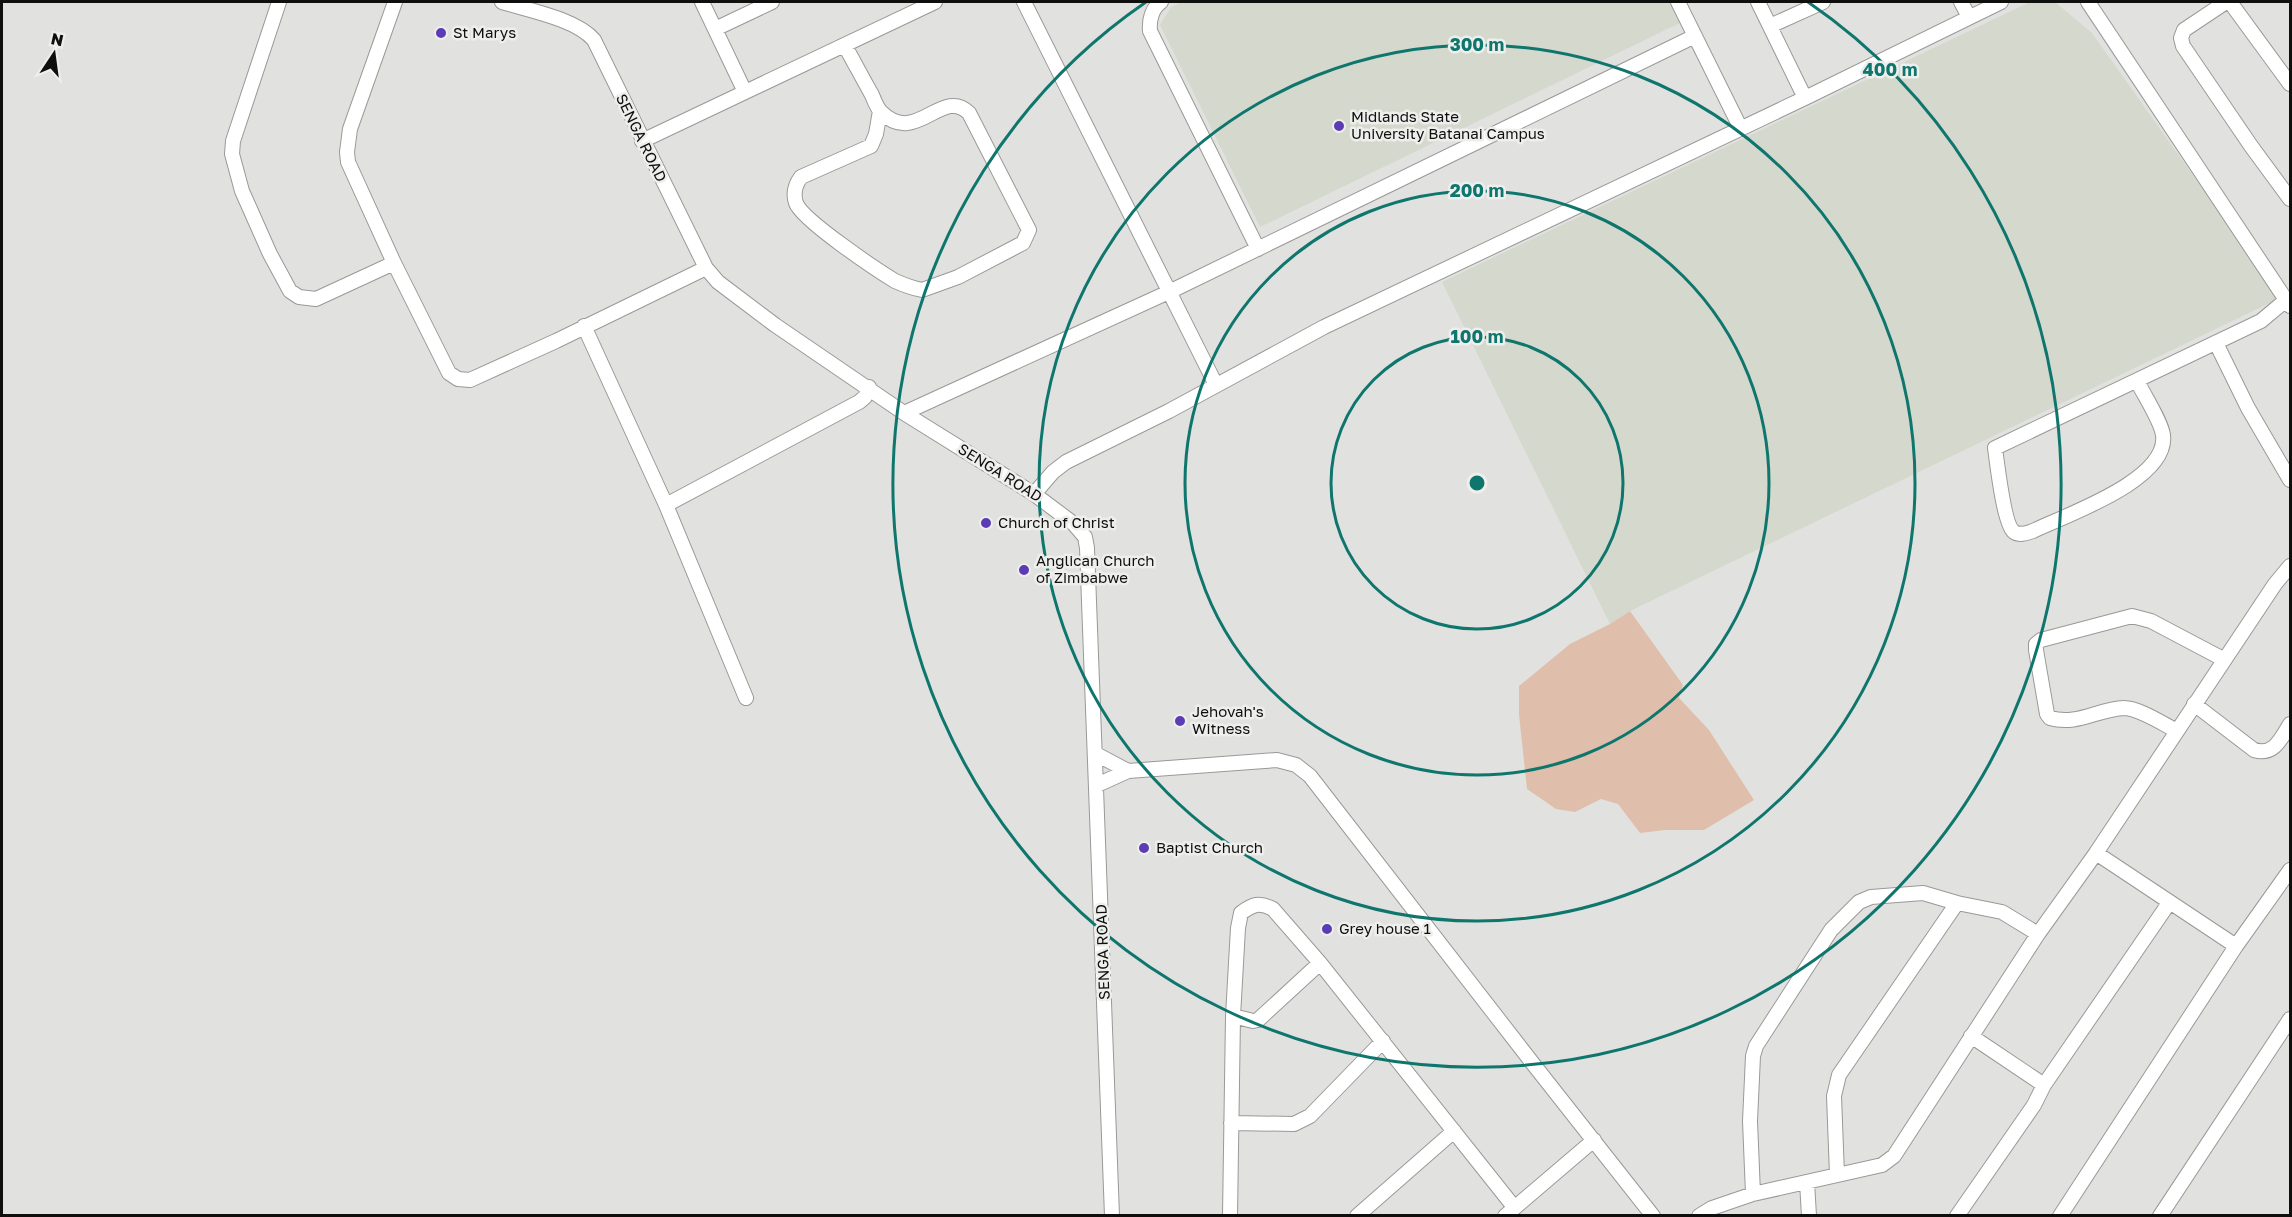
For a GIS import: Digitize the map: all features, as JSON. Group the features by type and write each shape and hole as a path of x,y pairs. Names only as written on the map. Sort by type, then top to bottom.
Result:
{"street":[{"path":"279,2 232,141 232,154 243,191 270,254 290,291 307,300 316,299 394,264"},
{"path":"394,2 350,129 348,162 394,264 449,373 458,379 470,380 706,268"},
{"name":"SENGA ROAD","path":"502,2 568,23 588,33 594,40 706,268 718,282 749,307 904,413 1034,494 1074,524 1084,537 1087,549 1096,754 1112,1215"},
{"path":"702,2 745,92"},
{"path":"715,29 772,2"},
{"path":"642,141 935,2"},
{"path":"1023,2 1171,291 1216,385"},
{"path":"1161,2 1152,12 1149,22 1150,31 1258,249"},
{"path":"1678,2 1741,129"},
{"path":"1758,2 1805,98"},
{"path":"1770,26 1823,2"},
{"path":"1961,2 1969,17"},
{"path":"1034,494 1053,472 1066,462 1324,327 1741,129 2001,2"},
{"path":"2091,2 2289,302 2261,321 1995,447 2001,492 2010,526 2014,532 2022,535 2033,531 2117,491 2156,461 2160,453 2163,434 2137,381"},
{"path":"2290,84 2228,2 2184,30 2181,38 2182,46 2290,199"},
{"path":"904,413 1171,291 1695,36"},
{"path":"845,46 880,111 897,122 908,124 949,106 963,107 976,125 1026,223 1029,234 1023,243 958,277 922,290 895,280 803,213 796,203 797,182 801,177 870,146 876,134 880,111"},
{"path":"584,326 666,505 746,698"},
{"path":"2216,343 2248,408 2290,480"},
{"path":"666,505 859,402 865,397 869,387"},
{"path":"1699,1215 1712,1208 1753,1194 1888,1162 2038,934 2096,853 2223,659 2290,566"},
{"path":"2177,731 2137,711 2124,708 2072,721 2050,718 2047,714 2036,644 2041,640 2133,616 2151,621 2223,659"},
{"path":"2194,704 2254,750 2262,752 2270,751 2276,746 2290,724"},
{"path":"1096,754 1128,771"},
{"path":"1097,785 1128,771 1277,760 1296,765 1310,776 1653,1215"},
{"path":"2096,853 2236,946"},
{"path":"2060,1215 2236,946 2290,870"},
{"path":"1753,1194 1750,1121 1753,1056 1756,1046 1831,930 1859,902 1871,897 1923,893 2002,912 2038,934"},
{"path":"1837,1175 1834,1096 1839,1075 1957,903"},
{"path":"1957,1215 2034,1105 2044,1085 2169,903"},
{"path":"1230,1215 1233,1016 1238,928 1241,913 1253,904 1264,904 1274,909 1320,963 1454,1131 1510,1211 1594,1140"},
{"path":"1233,1016 1258,1020 1320,963"},
{"path":"2160,1215 2290,1019"},
{"path":"1971,1036 2044,1085"},
{"path":"1231,1123 1294,1124 1303,1121 1311,1116 1383,1041"},
{"path":"1357,1215 1454,1131"},
{"path":"1807,1182 1809,1215"}],"shaded area":[{"name":"Midlands State University Batanai Campus","path":"1182,2 1672,2 1682,22 1260,227 1160,25 1171,7"},
{"path":"2030,2 2055,2 2092,33 2280,298 1630,611 1610,624 1442,282"},
{"path":"1630,611 1683,685 1679,698 1709,730 1754,800 1704,830 1665,830 1640,833 1618,804 1601,799 1575,812 1556,809 1527,789 1519,715 1519,686 1570,644"}],"place":[{"name":"St Marys","path":"441,33"},
{"name":"Midlands State University Batanai Campus","path":"1339,126"},
{"name":"Church of Christ","path":"986,523"},
{"name":"Anglican Church of Zimbabwe","path":"1024,570"},
{"name":"Jehovah's Witness","path":"1180,721"},
{"name":"Baptist Church","path":"1144,848"},
{"name":"Grey house 1","path":"1327,929"}]}
